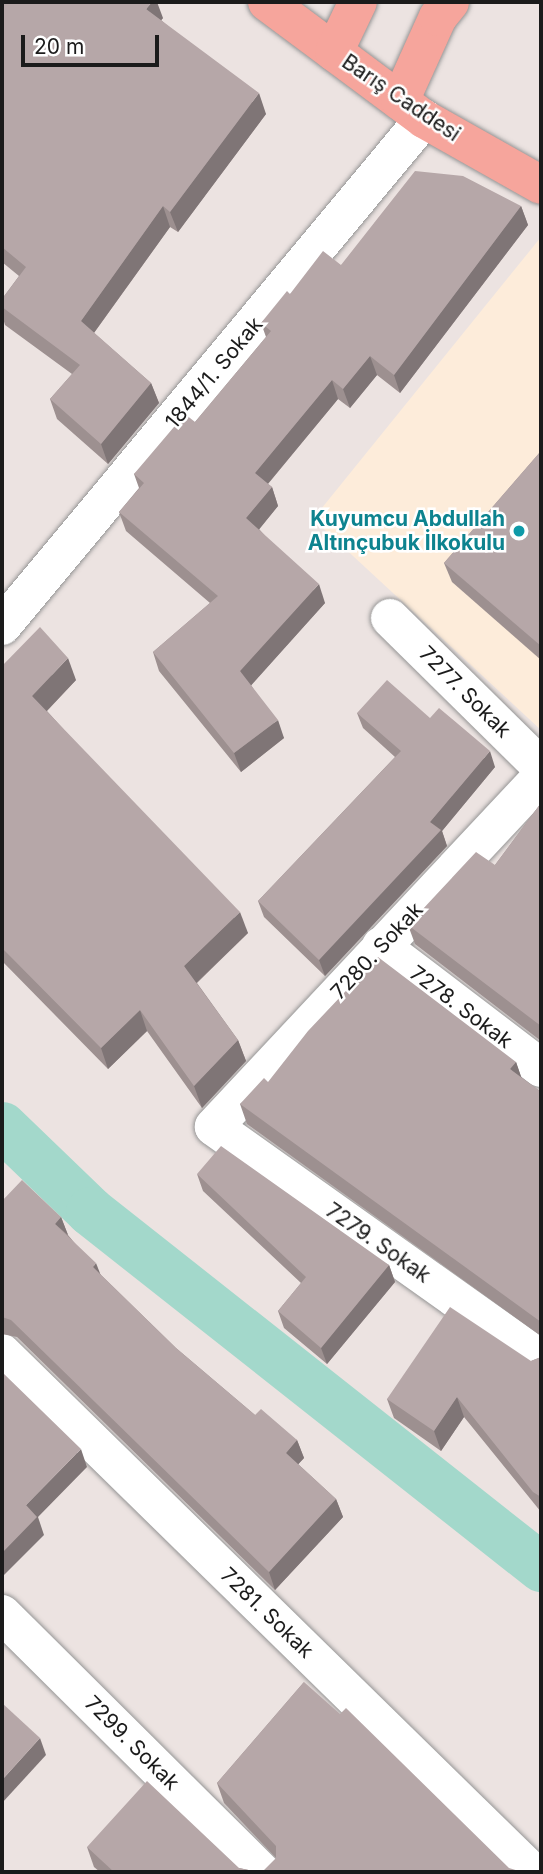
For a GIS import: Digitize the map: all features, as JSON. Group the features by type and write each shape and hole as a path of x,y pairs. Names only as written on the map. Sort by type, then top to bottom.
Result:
{"main road":[{"name":"Barış Caddesi","path":"267,2 412,110 541,185"},
{"path":"334,52 358,2"},
{"path":"412,110 438,17 450,2"}],"street":[{"name":"1844/1. Sokak","path":"2,626 412,110"},
{"name":"7277. Sokak","path":"390,618 541,767"},
{"name":"7280. Sokak","path":"214,1127 541,777"},
{"name":"7278. Sokak","path":"381,946 541,1068"},
{"name":"7279. Sokak","path":"214,1127 541,1359"},
{"name":"7281. Sokak","path":"2,1353 532,1872"},
{"name":"7299. Sokak","path":"2,1614 261,1872"}],"shaded area":[{"path":"541,237 541,730 313,519"}],"building":[{"path":"2,2 152,2 146,9 259,93 170,212 163,206 81,321 151,383 101,444 50,399 80,365 2,307 2,299 26,267 2,247"},
{"path":"415,171 463,176 521,206 394,375 370,356 343,389 332,380 255,473 272,487 246,518 319,584 240,671 278,720 234,753 153,652 218,596 119,512 144,483 134,474 185,414 195,422 271,331 261,323 287,291 290,294 323,251 341,265"},
{"name":"Kuyumcu Abdullah Altınçubuk İlkokulu","path":"541,451 541,646 444,563"},
{"path":"40,627 68,658 32,696 240,912 184,966 238,1040 194,1086 140,1010 101,1048 2,948 2,666"},
{"path":"387,680 430,718 439,708 490,751 430,822 441,830 319,960 258,901 401,751 357,713"},
{"path":"541,803 541,1026 408,925 476,852 495,865"},
{"path":"378,957 516,1062 510,1069 541,1092 541,1322 240,1104 264,1078 268,1082 308,1031"},
{"path":"221,1146 389,1265 321,1348 278,1311 306,1277 197,1174"},
{"path":"22,1180 61,1217 55,1224 96,1263 93,1267 176,1348 255,1415 261,1409 297,1440 286,1453 336,1499 269,1572 11,1320 2,1317 2,1201"},
{"path":"450,1307 531,1361 541,1357 541,1497 533,1492 457,1397 434,1431 387,1399"},
{"path":"2,1372 81,1449 26,1505 37,1517 2,1553"},
{"path":"304,1682 340,1714 346,1708 509,1868 522,1872 262,1872 276,1858 276,1846 217,1783"},
{"path":"2,1703 40,1738 2,1780"},
{"path":"147,1781 239,1868 258,1872 114,1872 87,1847"}],"waterway":[{"path":"2,1126 90,1211 541,1567"}],"place":[{"name":"Kuyumcu Abdullah Altınçubuk İlkokulu","path":"519,531"}]}
